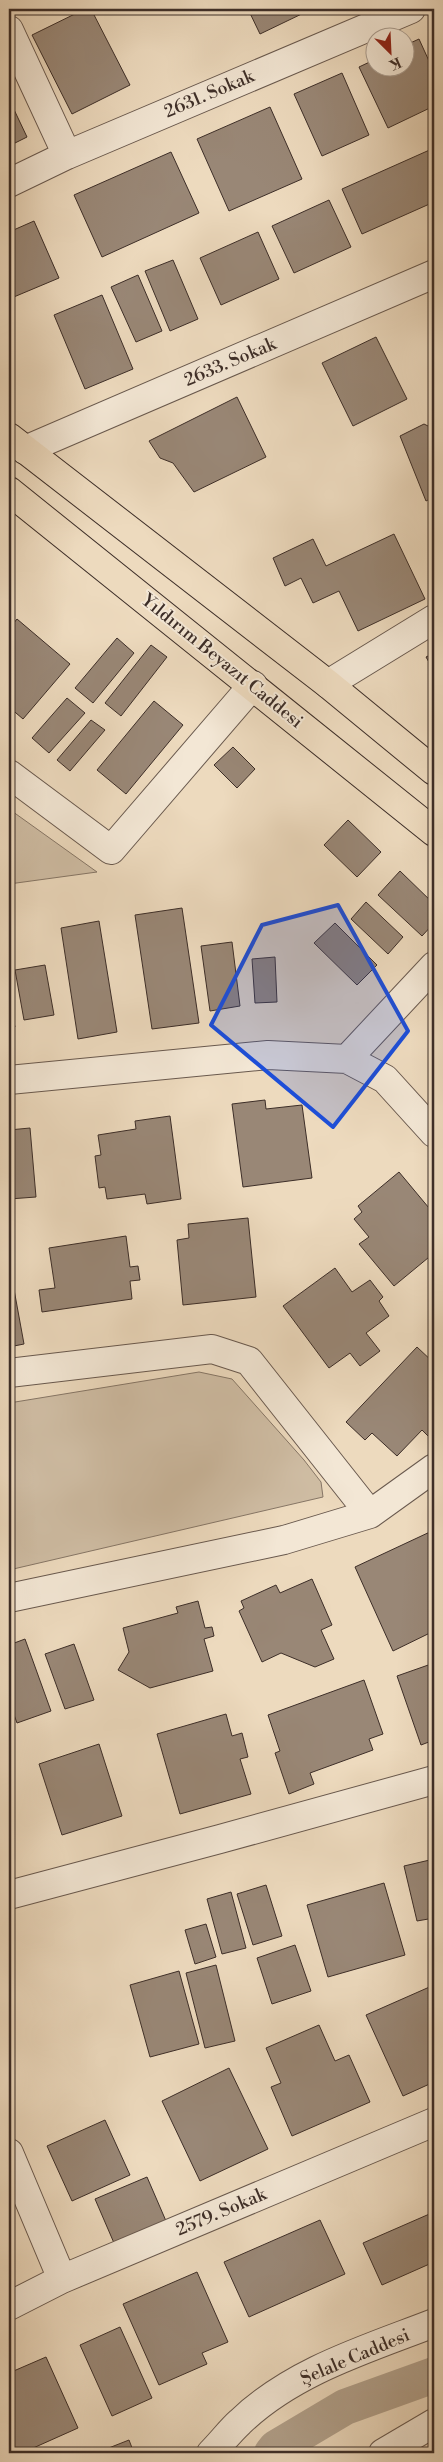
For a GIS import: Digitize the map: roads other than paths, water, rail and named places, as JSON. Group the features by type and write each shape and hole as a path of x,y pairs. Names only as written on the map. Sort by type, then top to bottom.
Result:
{"main road":[{"path":"17,443 328,684 434,771"},
{"name":"Yıldırım Beyazıt Caddesi","path":"9,491 434,832"}],"street":[{"name":"2631. Sokak","path":"9,183 68,155 402,10"},
{"path":"9,30 68,155"},
{"name":"2633. Sokak","path":"17,443 431,281"},
{"path":"328,684 434,620"},
{"path":"9,774 111,850 253,686"},
{"path":"347,1058 434,966"},
{"path":"9,1080 268,1055 347,1058 385,1079 434,1133"},
{"path":"9,1373 212,1349 248,1361 370,1514"},
{"path":"9,1598 284,1540 370,1514 434,1468"},
{"path":"9,1895 434,1780"},
{"name":"2579. Sokak","path":"9,2306 62,2279 434,2122"},
{"path":"9,2153 62,2279"},
{"name":"Şelale Caddesi","path":"211,2453 240,2421 280,2391 330,2363 434,2323"},
{"path":"383,2453 434,2423"}],"waterway":[{"path":"272,2453 276,2448 345,2407 434,2375"}]}
